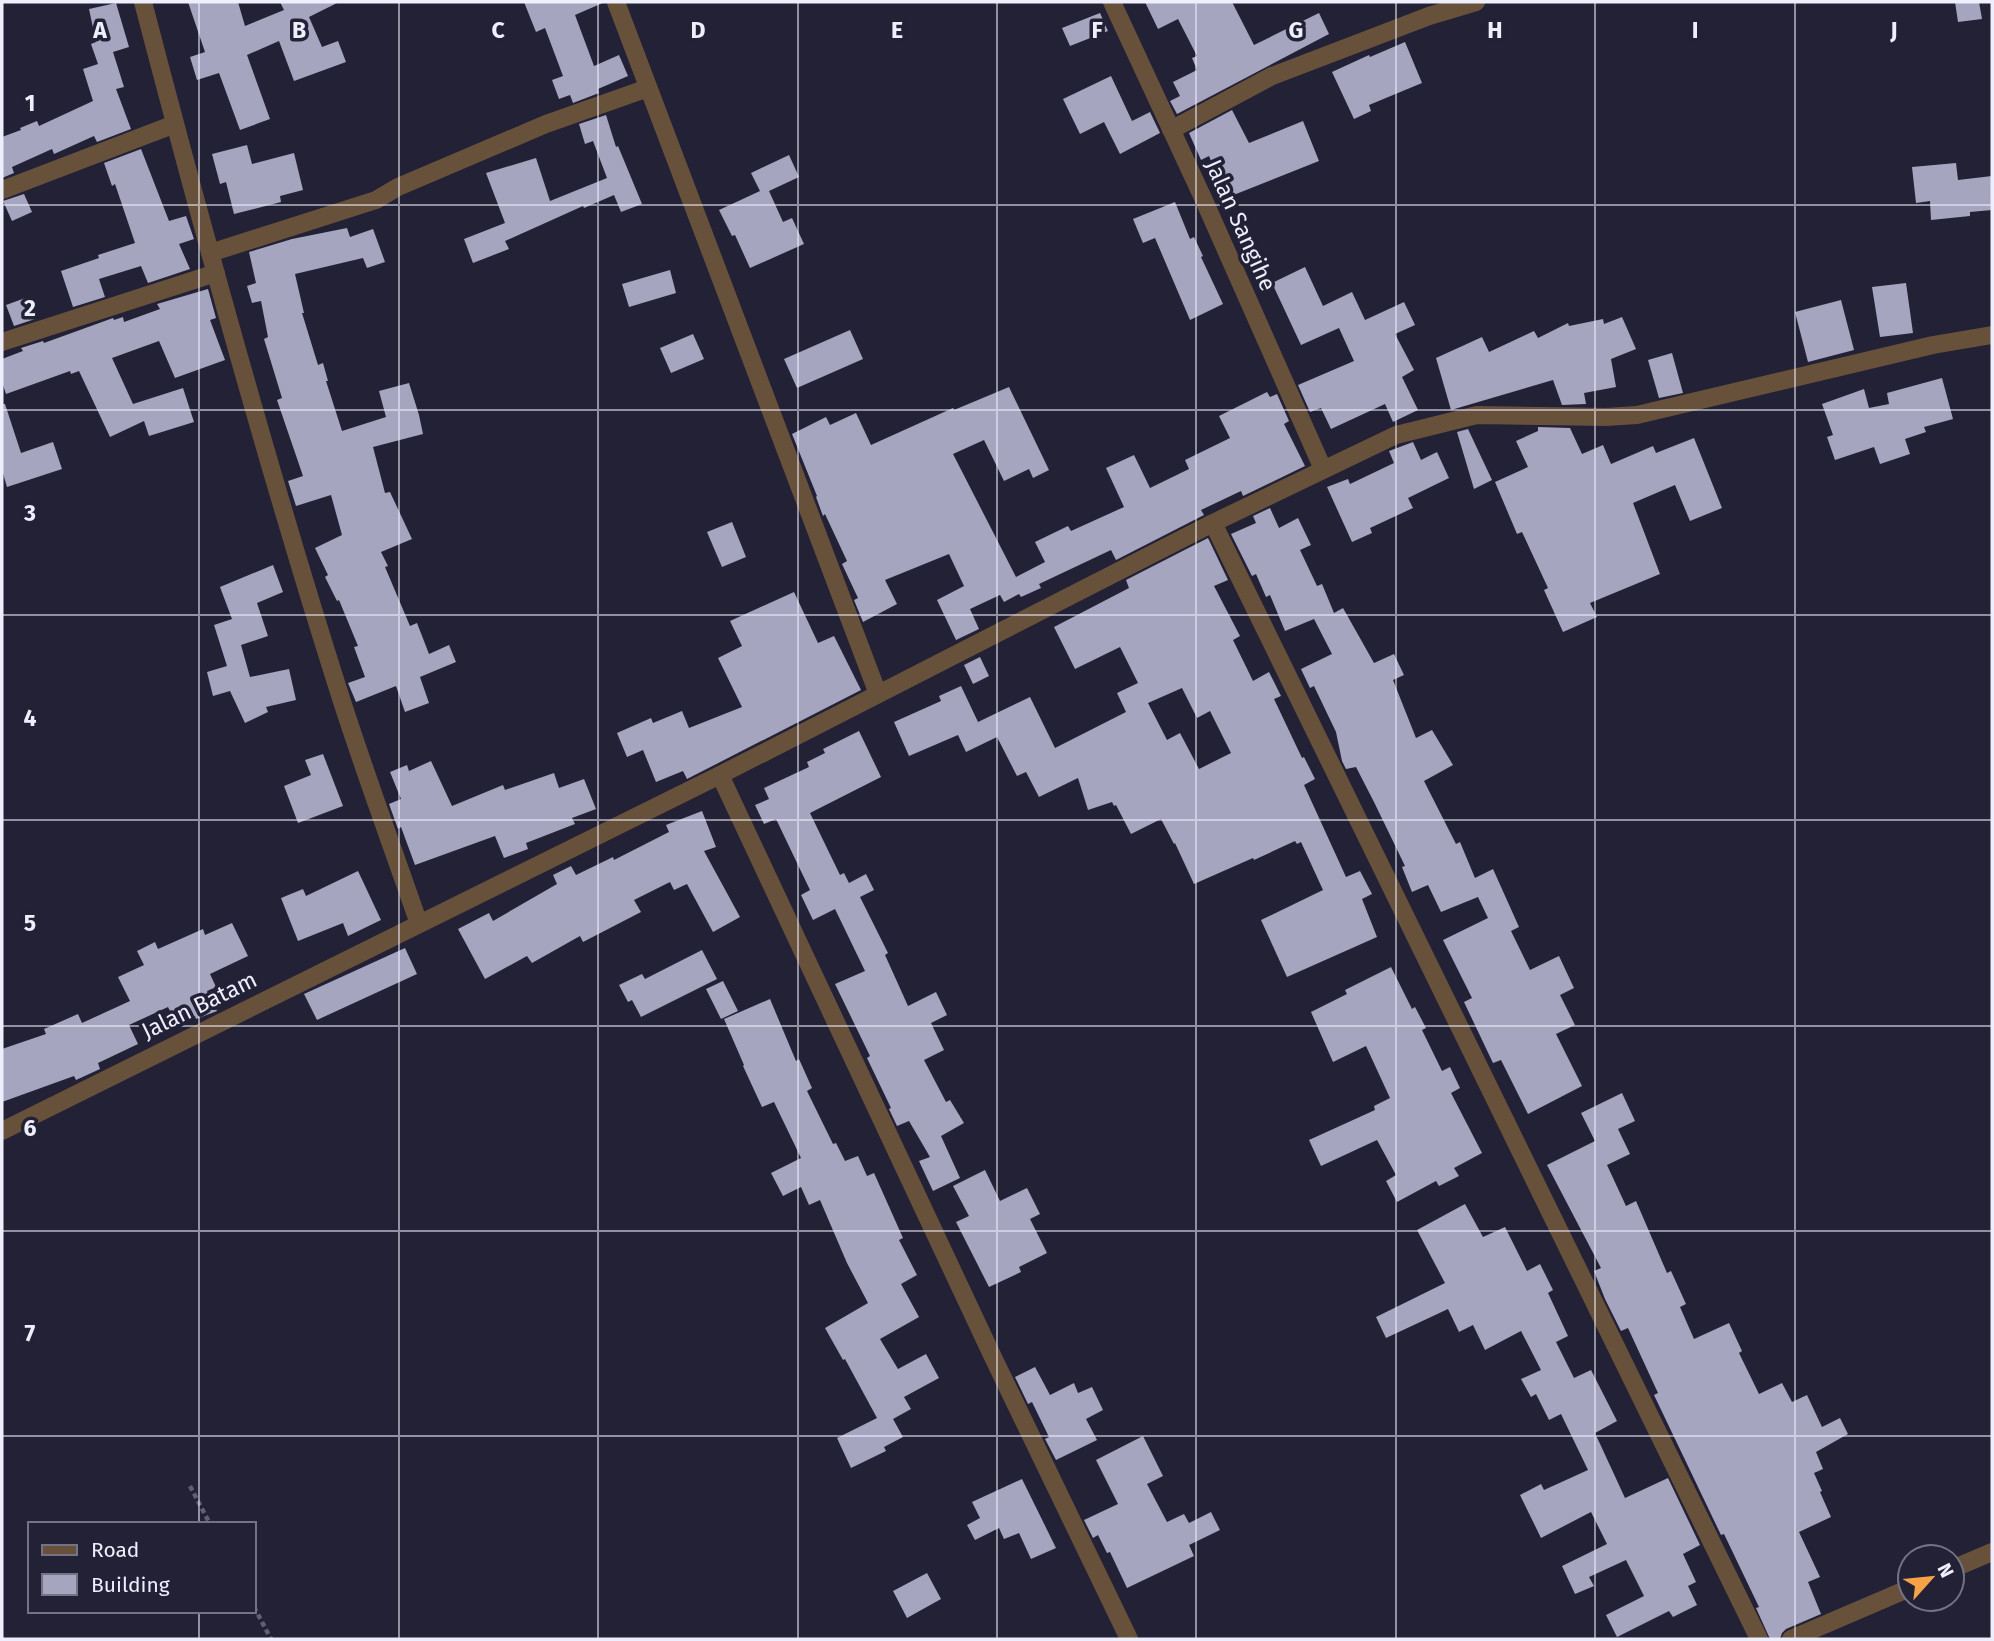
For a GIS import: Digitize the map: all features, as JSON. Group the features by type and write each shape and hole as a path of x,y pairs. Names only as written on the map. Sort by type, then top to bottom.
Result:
{"street":[{"path":"143,2 210,253 338,690 419,924"},
{"path":"616,2 878,694"},
{"name":"Jalan Sangihe","path":"1112,2 1323,469"},
{"path":"1171,130 1272,76 1429,16 1476,2"},
{"path":"210,253 376,200 398,187 546,124 648,88"},
{"path":"2,190 175,124"},
{"path":"2,342 216,273"},
{"name":"Jalan Batam","path":"2,1131 720,775 1213,523 1396,435 1477,415 1606,418 1637,415 1933,345 1992,335"},
{"path":"1213,523 1759,1639"},
{"path":"720,775 991,1353 1129,1639"},
{"path":"1966,1563 1992,1552"},
{"path":"1791,1639 1896,1594"}],"path":[{"path":"190,1486 209,1522"},
{"path":"256,1611 271,1639"}],"building":[{"path":"188,2 238,2 245,26 284,10 280,2 339,2 309,17 322,47 338,41 346,62 294,81 279,41 247,55 270,119 240,130 219,73 197,80 190,57 205,52"},
{"path":"524,2 605,2 575,15 594,66 619,55 628,76 598,89 599,93 573,103 570,95 559,99 552,80 563,76 545,28 536,32"},
{"path":"1145,2 1232,2 1254,45 1319,13 1329,34 1177,114 1170,101 1180,96 1173,82 1197,70 1192,58 1197,56 1178,19 1158,29"},
{"path":"1955,2 1979,2 1982,19 1958,22"},
{"path":"116,3 129,47 113,52 124,87 116,89 131,129 97,142 94,136 54,154 52,149 12,167 14,173 2,178 2,137 37,121 39,126 93,101 83,69 98,64 91,44 96,42 89,9"},
{"path":"1100,13 1108,31 1070,46 1062,28"},
{"path":"1405,42 1422,83 1369,105 1371,111 1354,119 1332,72"},
{"path":"1111,76 1132,121 1150,112 1160,133 1120,154 1104,122 1080,134 1063,99"},
{"path":"1232,110 1249,143 1303,121 1319,161 1226,198 1209,156 1201,160 1189,133"},
{"path":"606,115 616,147 618,146 642,204 621,212 614,195 505,241 509,249 473,263 464,239 505,223 486,173 536,158 550,201 607,178 593,141 585,144 579,124"},
{"path":"247,145 252,164 294,153 303,190 280,196 281,202 234,214 226,182 220,184 212,154"},
{"path":"141,149 169,221 186,216 194,239 179,244 190,269 148,283 141,266 99,279 105,297 73,307 61,271 135,243 115,184 112,186 104,163"},
{"path":"789,155 799,177 769,191 783,222 792,218 804,244 750,268 735,235 732,236 719,210 760,191 751,173"},
{"path":"1956,163 1958,180 1992,176 1992,210 1970,212 1970,216 1931,220 1930,201 1916,203 1912,167"},
{"path":"24,194 32,212 12,221 3,201"},
{"path":"1175,202 1190,239 1194,237 1203,256 1201,257 1223,304 1190,320 1155,238 1143,243 1133,219"},
{"path":"347,228 350,237 373,229 385,262 367,268 363,258 295,274 302,313 318,365 323,363 342,431 386,417 379,391 409,383 419,415 423,434 373,447 385,493 390,492 412,539 381,552 410,626 417,623 429,654 449,645 456,662 420,677 429,703 405,712 396,686 356,702 348,683 365,677 354,647 358,646 339,600 337,601 325,577 328,575 315,548 342,535 331,495 296,506 288,481 303,476 277,400 282,398 264,339 268,337 261,301 252,303 247,286 256,283 249,252 292,239"},
{"path":"1305,267 1323,306 1352,292 1365,320 1404,302 1415,325 1395,334 1414,370 1402,377 1418,410 1393,422 1385,404 1331,429 1321,408 1310,412 1298,385 1354,361 1339,328 1301,345 1272,283"},
{"path":"670,270 676,293 629,307 622,284"},
{"path":"1906,283 1913,333 1880,337 1872,287"},
{"path":"208,289 216,318 210,320 225,360 175,378 159,341 112,358 133,404 183,388 194,422 149,436 144,421 110,437 79,371 71,374 70,371 6,394 2,382 2,359 23,351 21,348 43,341 44,343 113,318 123,317 124,322 160,309 157,304"},
{"path":"28,297 35,319 14,326 6,305"},
{"path":"1841,300 1854,350 1808,362 1795,312"},
{"path":"1622,317 1636,349 1611,359 1616,387 1584,393 1586,404 1562,405 1553,380 1451,410 1436,358 1482,337 1489,352 1534,331 1538,338 1568,323 1569,326 1603,319 1604,324"},
{"path":"850,330 863,359 797,388 784,359"},
{"path":"693,334 704,359 671,373 660,348"},
{"path":"1672,353 1683,393 1659,398 1648,360"},
{"path":"1942,378 1953,419 1924,427 1926,432 1905,439 1910,454 1880,464 1874,447 1835,460 1827,437 1833,435 1822,404 1864,389 1869,408 1889,404 1887,393"},
{"path":"1009,387 1049,470 1033,478 1029,469 1004,481 984,440 953,454 1016,577 1045,562 1035,542 1068,526 1071,531 1124,507 1106,468 1134,455 1150,488 1189,469 1185,460 1230,438 1219,416 1267,392 1270,397 1277,394 1289,421 1284,424 1305,466 1243,496 1241,491 1201,510 1204,515 1116,560 1111,550 1039,584 1041,588 1021,597 1019,594 1004,602 1000,595 970,609 979,629 956,640 937,600 964,586 949,554 885,580 897,604 863,622 854,600 858,598 842,564 847,561 825,514 823,516 792,434 826,417 830,425 856,413 871,445 953,408 954,410"},
{"path":"2,404 5,404 21,453 53,442 62,469 7,487 2,470"},
{"path":"1538,427 1570,428 1582,454 1603,445 1611,464 1653,446 1656,453 1694,438 1722,508 1690,521 1675,485 1633,503 1660,574 1590,603 1597,617 1563,632 1544,590 1548,588 1522,532 1517,534 1495,482 1528,467 1516,441 1538,431"},
{"path":"1468,429 1492,480 1474,489 1457,432"},
{"path":"1413,442 1421,460 1437,452 1449,478 1408,498 1413,508 1370,528 1372,533 1352,542 1327,487 1348,479 1350,484 1394,463 1389,451"},
{"path":"1270,508 1279,528 1298,518 1311,545 1300,550 1317,586 1322,584 1334,613 1343,608 1374,663 1394,654 1404,675 1393,680 1416,738 1432,730 1453,765 1424,781 1456,844 1460,842 1475,878 1493,869 1519,927 1511,931 1530,970 1559,956 1574,988 1560,995 1575,1025 1556,1034 1582,1086 1528,1114 1501,1060 1493,1063 1464,1002 1472,998 1443,940 1488,918 1478,897 1441,912 1428,885 1412,892 1402,867 1405,866 1374,802 1356,767 1346,769 1336,732 1314,686 1310,688 1301,669 1332,654 1314,619 1285,631 1270,595 1266,597 1256,574 1252,576 1231,534 1256,523 1253,516"},
{"path":"732,522 746,557 722,567 707,532"},
{"path":"1208,538 1228,580 1214,586 1240,636 1233,640 1253,681 1269,672 1281,696 1274,699 1315,779 1304,785 1346,877 1360,871 1372,894 1362,899 1377,937 1287,977 1261,920 1323,890 1301,842 1297,844 1295,841 1194,884 1161,819 1131,834 1112,802 1088,810 1078,778 1039,797 1026,772 1017,776 997,737 966,752 958,735 909,756 894,722 941,701 939,696 961,686 978,722 1030,697 1055,748 1126,712 1117,693 1138,683 1120,647 1075,669 1054,627 1129,588 1126,580","holes":["1182,688 1197,718 1210,711 1231,753 1199,769 1180,733 1167,740 1148,703"]},
{"path":"273,565 283,592 257,603 268,636 241,645 250,677 289,669 296,700 266,707 268,712 245,723 230,691 213,696 207,672 227,666 214,625 232,619 220,587"},
{"path":"794,592 818,643 834,636 861,690 687,779 683,771 656,782 643,750 627,757 617,733 651,718 653,723 682,711 689,728 742,707 718,658 742,646 730,621"},
{"path":"980,657 989,676 973,684 964,665"},
{"path":"859,731 881,777 810,813 840,875 844,873 849,883 866,874 874,890 860,897 888,953 885,955 908,1006 936,992 947,1015 931,1023 944,1050 924,1060 946,1102 950,1100 964,1123 941,1136 960,1178 933,1191 919,1161 930,1157 909,1121 897,1126 867,1058 870,1056 835,984 865,971 835,909 813,920 801,895 810,890 776,819 764,824 755,805 769,799 764,788 809,767 807,762 825,753 823,749"},
{"path":"323,754 343,806 298,823 284,786 311,775 305,760"},
{"path":"431,761 452,806 503,785 505,790 554,773 559,788 584,779 596,809 572,818 575,824 526,843 528,849 504,858 495,836 415,865 389,804 401,799 390,772 407,765 409,771"},
{"path":"702,811 716,847 704,851 740,917 713,932 687,884 674,890 670,882 634,900 641,912 583,942 580,936 532,963 527,956 485,979 458,929 489,913 493,921 557,884 553,875 571,866 576,875 613,857 614,860 669,832 666,825"},
{"path":"358,871 381,920 348,936 343,923 298,941 281,898 303,889 306,896"},
{"path":"232,923 248,956 210,974 216,987 207,991 217,1011 196,1019 195,1016 177,1025 168,1007 129,1025 138,1044 98,1063 100,1069 76,1080 74,1076 2,1102 2,1049 46,1034 44,1029 78,1014 82,1023 130,1001 118,977 144,965 137,951 155,942 158,949 203,929 205,935"},
{"path":"405,948 417,974 317,1020 304,994"},
{"path":"702,950 717,979 641,1017 632,1000 628,1002 619,985 642,974 645,979"},
{"path":"1391,967 1412,1009 1415,1007 1426,1028 1422,1030 1442,1071 1450,1067 1460,1088 1451,1093 1482,1153 1454,1168 1459,1176 1439,1186 1436,1181 1397,1202 1386,1181 1396,1175 1377,1140 1321,1166 1309,1140 1375,1110 1374,1106 1390,1098 1366,1046 1333,1062 1311,1012 1347,994 1345,990"},
{"path":"723,981 738,1011 721,1019 706,989"},
{"path":"770,999 796,1061 799,1059 812,1088 807,1091 833,1144 836,1143 845,1161 858,1156 867,1176 874,1173 903,1238 899,1240 917,1275 901,1284 919,1317 880,1339 898,1369 926,1354 939,1378 904,1397 911,1409 893,1419 903,1437 884,1447 886,1451 851,1468 837,1438 877,1418 825,1328 868,1303 847,1263 820,1200 809,1205 801,1187 783,1196 771,1173 801,1158 774,1102 762,1107 724,1019"},
{"path":"1622,1093 1635,1121 1618,1129 1630,1154 1607,1165 1626,1206 1636,1201 1667,1273 1671,1271 1686,1304 1680,1307 1694,1339 1729,1323 1742,1351 1739,1353 1759,1394 1782,1383 1792,1402 1807,1395 1822,1427 1840,1418 1848,1434 1816,1452 1823,1469 1814,1473 1831,1517 1799,1532 1820,1577 1808,1582 1821,1614 1786,1629 1780,1639 1770,1639 1756,1608 1759,1607 1654,1395 1658,1393 1628,1328 1621,1331 1605,1299 1594,1271 1601,1268 1547,1165 1595,1141 1581,1113"},
{"path":"985,1170 1000,1201 1027,1188 1040,1214 1030,1219 1047,1253 1019,1267 1021,1272 989,1287 956,1222 969,1216 953,1186"},
{"path":"1465,1204 1483,1237 1505,1227 1527,1271 1540,1264 1553,1290 1548,1293 1568,1336 1556,1342 1574,1378 1591,1370 1617,1421 1595,1433 1625,1498 1668,1478 1700,1545 1683,1554 1696,1582 1688,1586 1697,1605 1673,1617 1669,1611 1617,1637 1606,1615 1644,1596 1626,1560 1589,1577 1594,1586 1575,1594 1562,1566 1607,1544 1591,1512 1541,1538 1520,1495 1541,1484 1544,1490 1588,1470 1561,1414 1549,1420 1536,1394 1531,1397 1521,1379 1541,1370 1521,1331 1485,1350 1473,1325 1459,1332 1448,1309 1386,1338 1376,1317 1445,1283 1417,1230"},
{"path":"1035,1367 1050,1395 1074,1383 1078,1393 1092,1387 1103,1410 1086,1419 1097,1440 1056,1460 1045,1439 1049,1437 1032,1402 1028,1404 1015,1377"},
{"path":"1143,1436 1163,1476 1147,1484 1167,1522 1184,1514 1189,1523 1211,1512 1220,1530 1189,1545 1194,1556 1127,1588 1110,1552 1107,1553 1098,1535 1093,1538 1084,1520 1118,1504 1096,1460"},
{"path":"1022,1479 1056,1548 1031,1559 1019,1533 1004,1539 999,1528 975,1540 967,1525 980,1518 972,1502"},
{"path":"927,1573 941,1599 907,1618 893,1591"}]}
